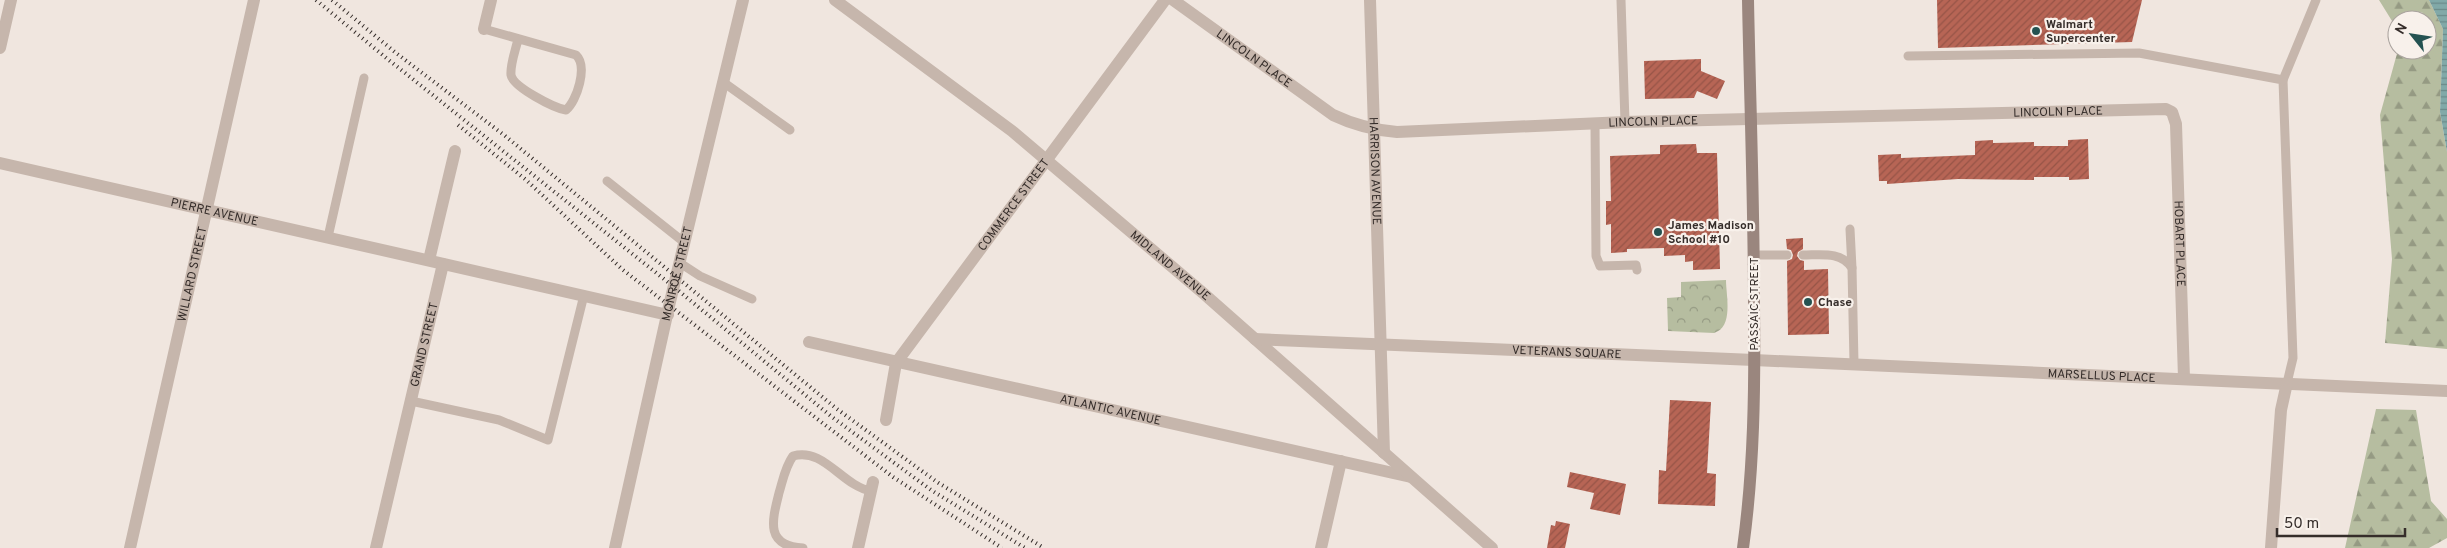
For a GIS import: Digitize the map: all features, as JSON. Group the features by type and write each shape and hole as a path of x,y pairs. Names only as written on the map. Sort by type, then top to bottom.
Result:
{"main road":[{"name":"PASSAIC STREET","path":"1743,548 1751,461 1754,360 1754,254 1748,0"}],"street":[{"name":"WILLARD STREET","path":"130,548 254,0"},
{"path":"484,29 491,0"},
{"name":"MONROE STREET","path":"615,548 680,263 743,0"},
{"name":"MIDLAND AVENUE","path":"835,0 1012,131 1047,160 1255,339 1492,548"},
{"name":"COMMERCE STREET","path":"886,420 896,363 1165,0"},
{"name":"LINCOLN PLACE","path":"1173,0 1333,115 1355,125 1375,130 1397,132 1625,122 2159,108 2172,112"},
{"name":"HARRISON AVENUE","path":"1370,0 1381,343"},
{"path":"0,48 6,4"},
{"name":"HOBART PLACE","path":"2172,112 2176,124 2184,378"},
{"path":"455,151 429,260 584,294 668,315"},
{"name":"PIERRE AVENUE","path":"0,163 429,260"},
{"name":"GRAND STREET","path":"376,548 443,264"},
{"name":"VETERANS SQUARE","path":"1255,339 1754,360"},
{"name":"ATLANTIC AVENUE","path":"809,342 1411,477"},
{"path":"1381,343 1384,453"},
{"name":"MARSELLUS PLACE","path":"1754,360 2447,391"},
{"path":"2271,548 2281,410 2287,383"},
{"path":"1320,548 1340,461"},
{"path":"858,548 872,487"}],"lane":[{"path":"1621,0 1625,122"},
{"path":"2287,383 2293,358 2283,80 2316,0"},
{"path":"484,29 576,55 579,58 582,69 573,104 566,110 555,108 516,83 511,75 518,39"},
{"path":"1908,56 2139,53 2283,80"},
{"path":"328,237 364,78"},
{"path":"723,82 790,130"},
{"path":"1595,124 1596,256 1600,266 1636,265 1636,270"},
{"path":"607,181 685,243"},
{"path":"1850,229 1854,363"},
{"path":"1754,254 1787,255"},
{"path":"1803,255 1834,255 1842,258 1852,268"},
{"path":"680,263 700,276 752,299"},
{"path":"412,401 499,420 548,440 584,294"},
{"path":"803,548 786,546 776,536 774,530 776,504 785,471 793,456 802,453 816,456 851,483 872,487"}],"green space":[{"path":"2379,0 2429,0 2434,10 2387,10 2387,13"},
{"path":"2437,17 2443,29 2440,112 2447,152 2447,349 2385,343 2392,259 2380,115 2395,60 2437,60"},
{"path":"1726,280 1728,310 1727,318 1720,330 1714,333 1668,331 1667,298 1681,297 1681,282"},
{"path":"2376,409 2416,410 2431,501 2447,519 2447,538 2429,548 2345,548"}],"water":[{"path":"2429,0 2447,0 2447,152 2440,112 2443,29 2437,17 2437,10 2434,10"}],"building":[{"name":"Walmart Supercenter","path":"1937,0 2142,0 2132,42 1938,48"},
{"path":"1701,59 1701,71 1725,81 1717,99 1697,91 1694,98 1645,99 1644,61"},
{"path":"2088,139 2089,179 2069,180 2069,177 2034,177 2034,180 1958,179 1887,184 1887,181 1879,181 1878,155 1901,154 1901,158 1975,155 1975,141 1993,140 1993,143 2034,142 2034,146 2068,146 2068,140"},
{"path":"1696,144 1697,153 1717,153 1720,269 1693,270 1693,261 1685,262 1685,255 1664,256 1664,248 1627,249 1627,252 1611,253 1611,224 1606,225 1606,201 1611,201 1610,156 1660,154 1660,145"},
{"name":"Chase","path":"1803,238 1803,249 1798,252 1797,256 1800,260 1804,261 1804,270 1828,269 1829,334 1788,335 1787,261 1792,259 1793,255 1791,250 1787,249 1786,239"},
{"path":"1670,400 1711,402 1707,473 1716,474 1715,506 1658,504 1659,470 1666,471"},
{"path":"1570,472 1626,484 1620,515 1590,509 1594,493 1567,487"},
{"path":"1556,521 1570,524 1565,548 1547,548 1551,525 1555,526"}],"railway":[{"path":"316,0 674,287 832,417 931,490 1025,548"},
{"path":"332,0 396,53 504,135 837,409 937,482 1044,548"},
{"path":"458,125 525,179 623,270 893,477 1002,548"}],"place":[{"name":"Walmart Supercenter","path":"2036,31"},
{"name":"James Madison School #10","path":"1658,232"},
{"name":"Chase","path":"1808,302"}]}
